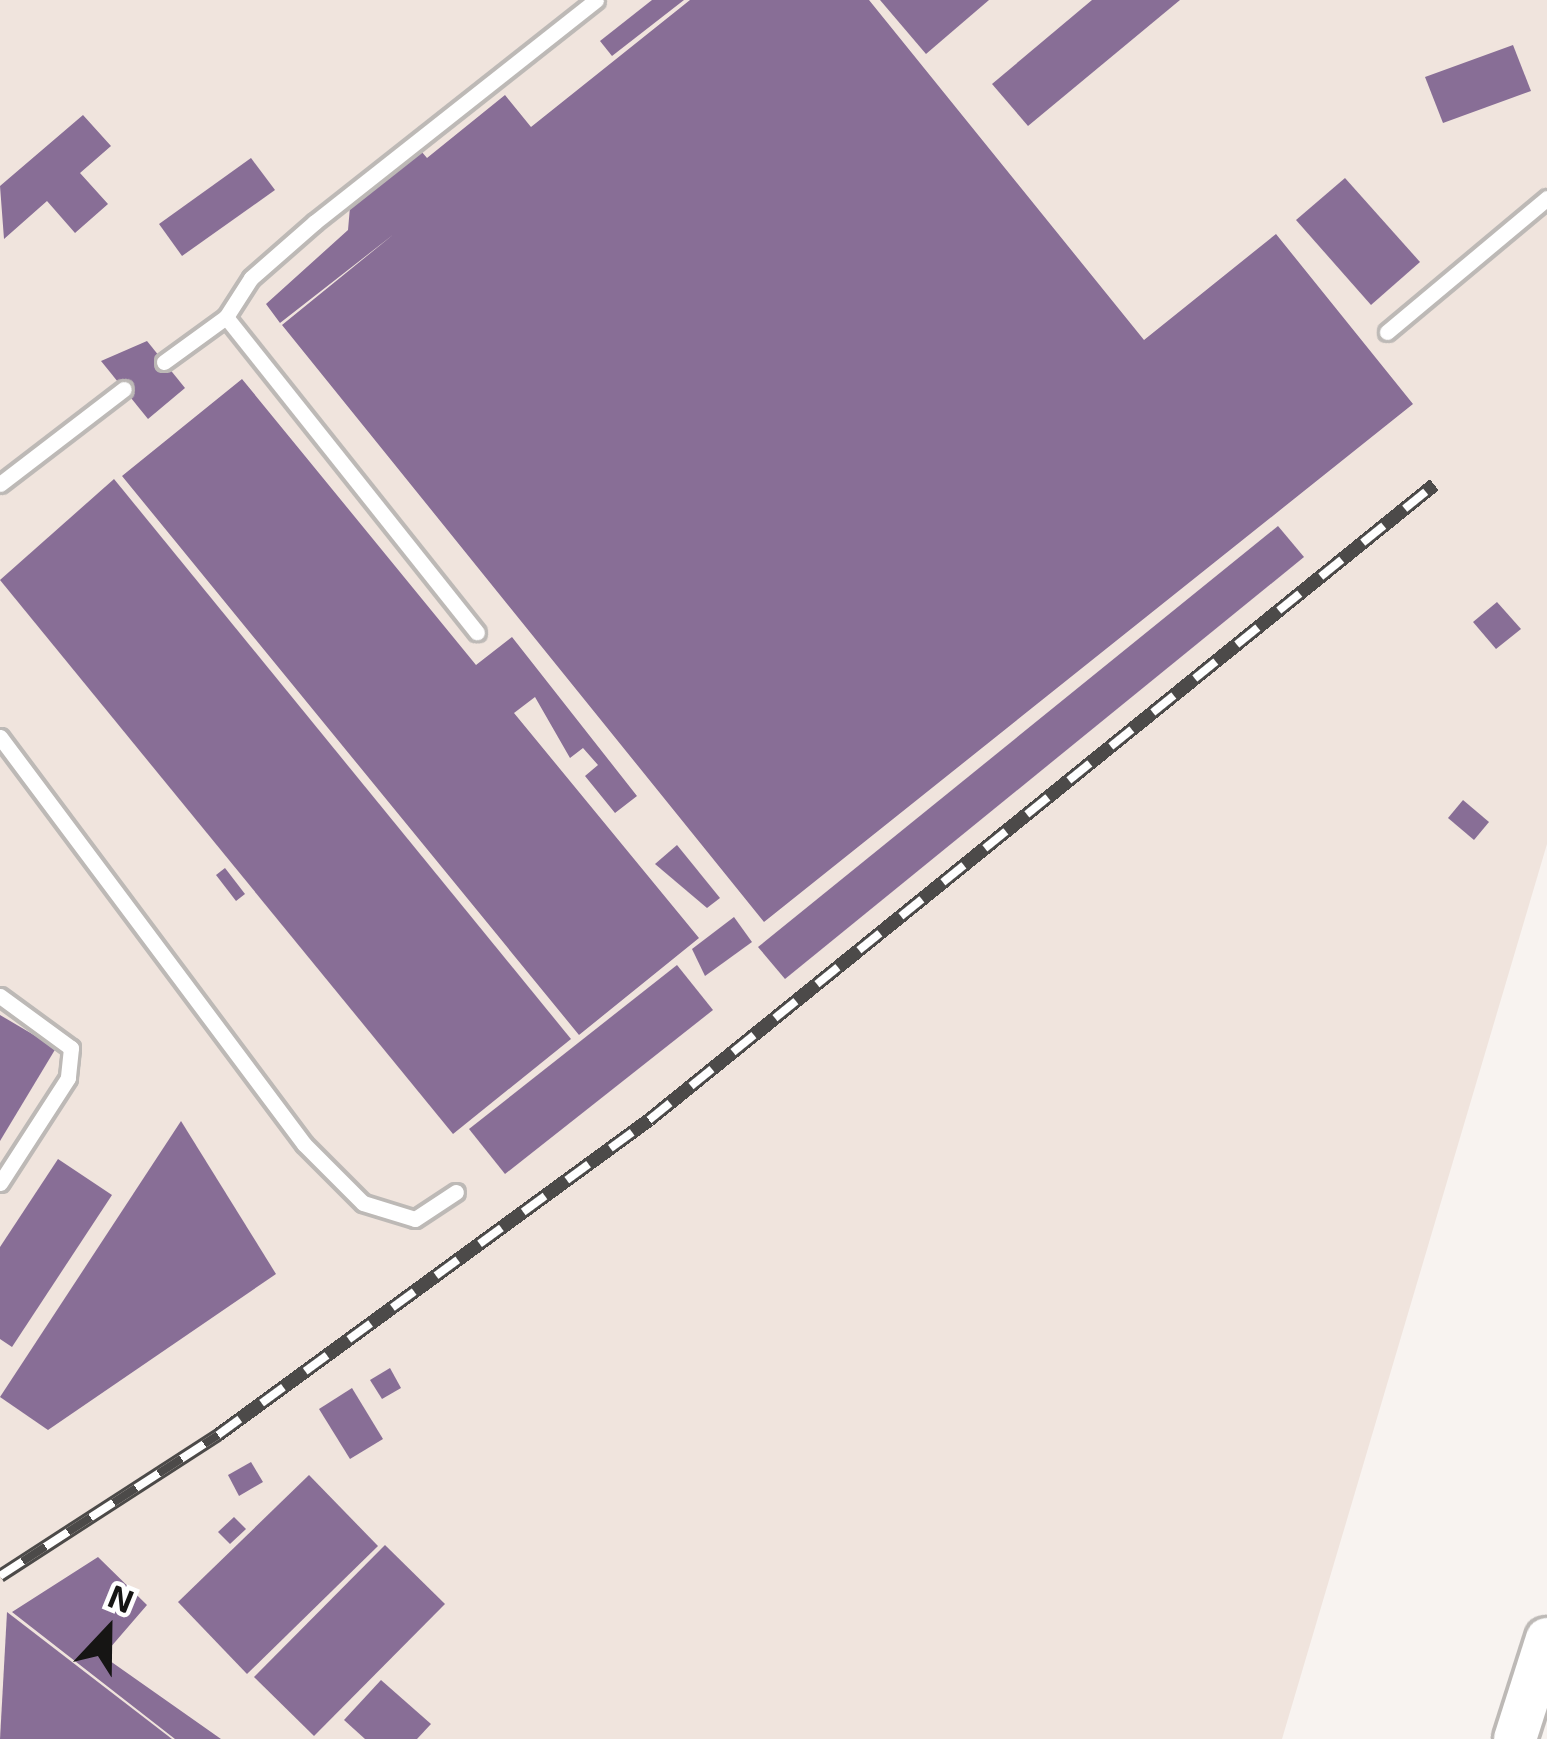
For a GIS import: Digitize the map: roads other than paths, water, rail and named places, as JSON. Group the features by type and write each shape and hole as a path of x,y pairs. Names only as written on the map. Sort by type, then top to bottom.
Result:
{"street":[{"path":"1515,1739 1547,1639"}],"lane":[{"path":"164,362 226,317 250,278 315,222 596,0"},
{"path":"1387,332 1547,198"},
{"path":"226,317 477,632"},
{"path":"0,484 124,389"},
{"path":"0,737 304,1144 364,1203 415,1219 457,1192"},
{"path":"0,996 71,1048 68,1078 0,1183"}],"railway":[{"path":"0,1576 218,1435 649,1120 1434,485"}]}
